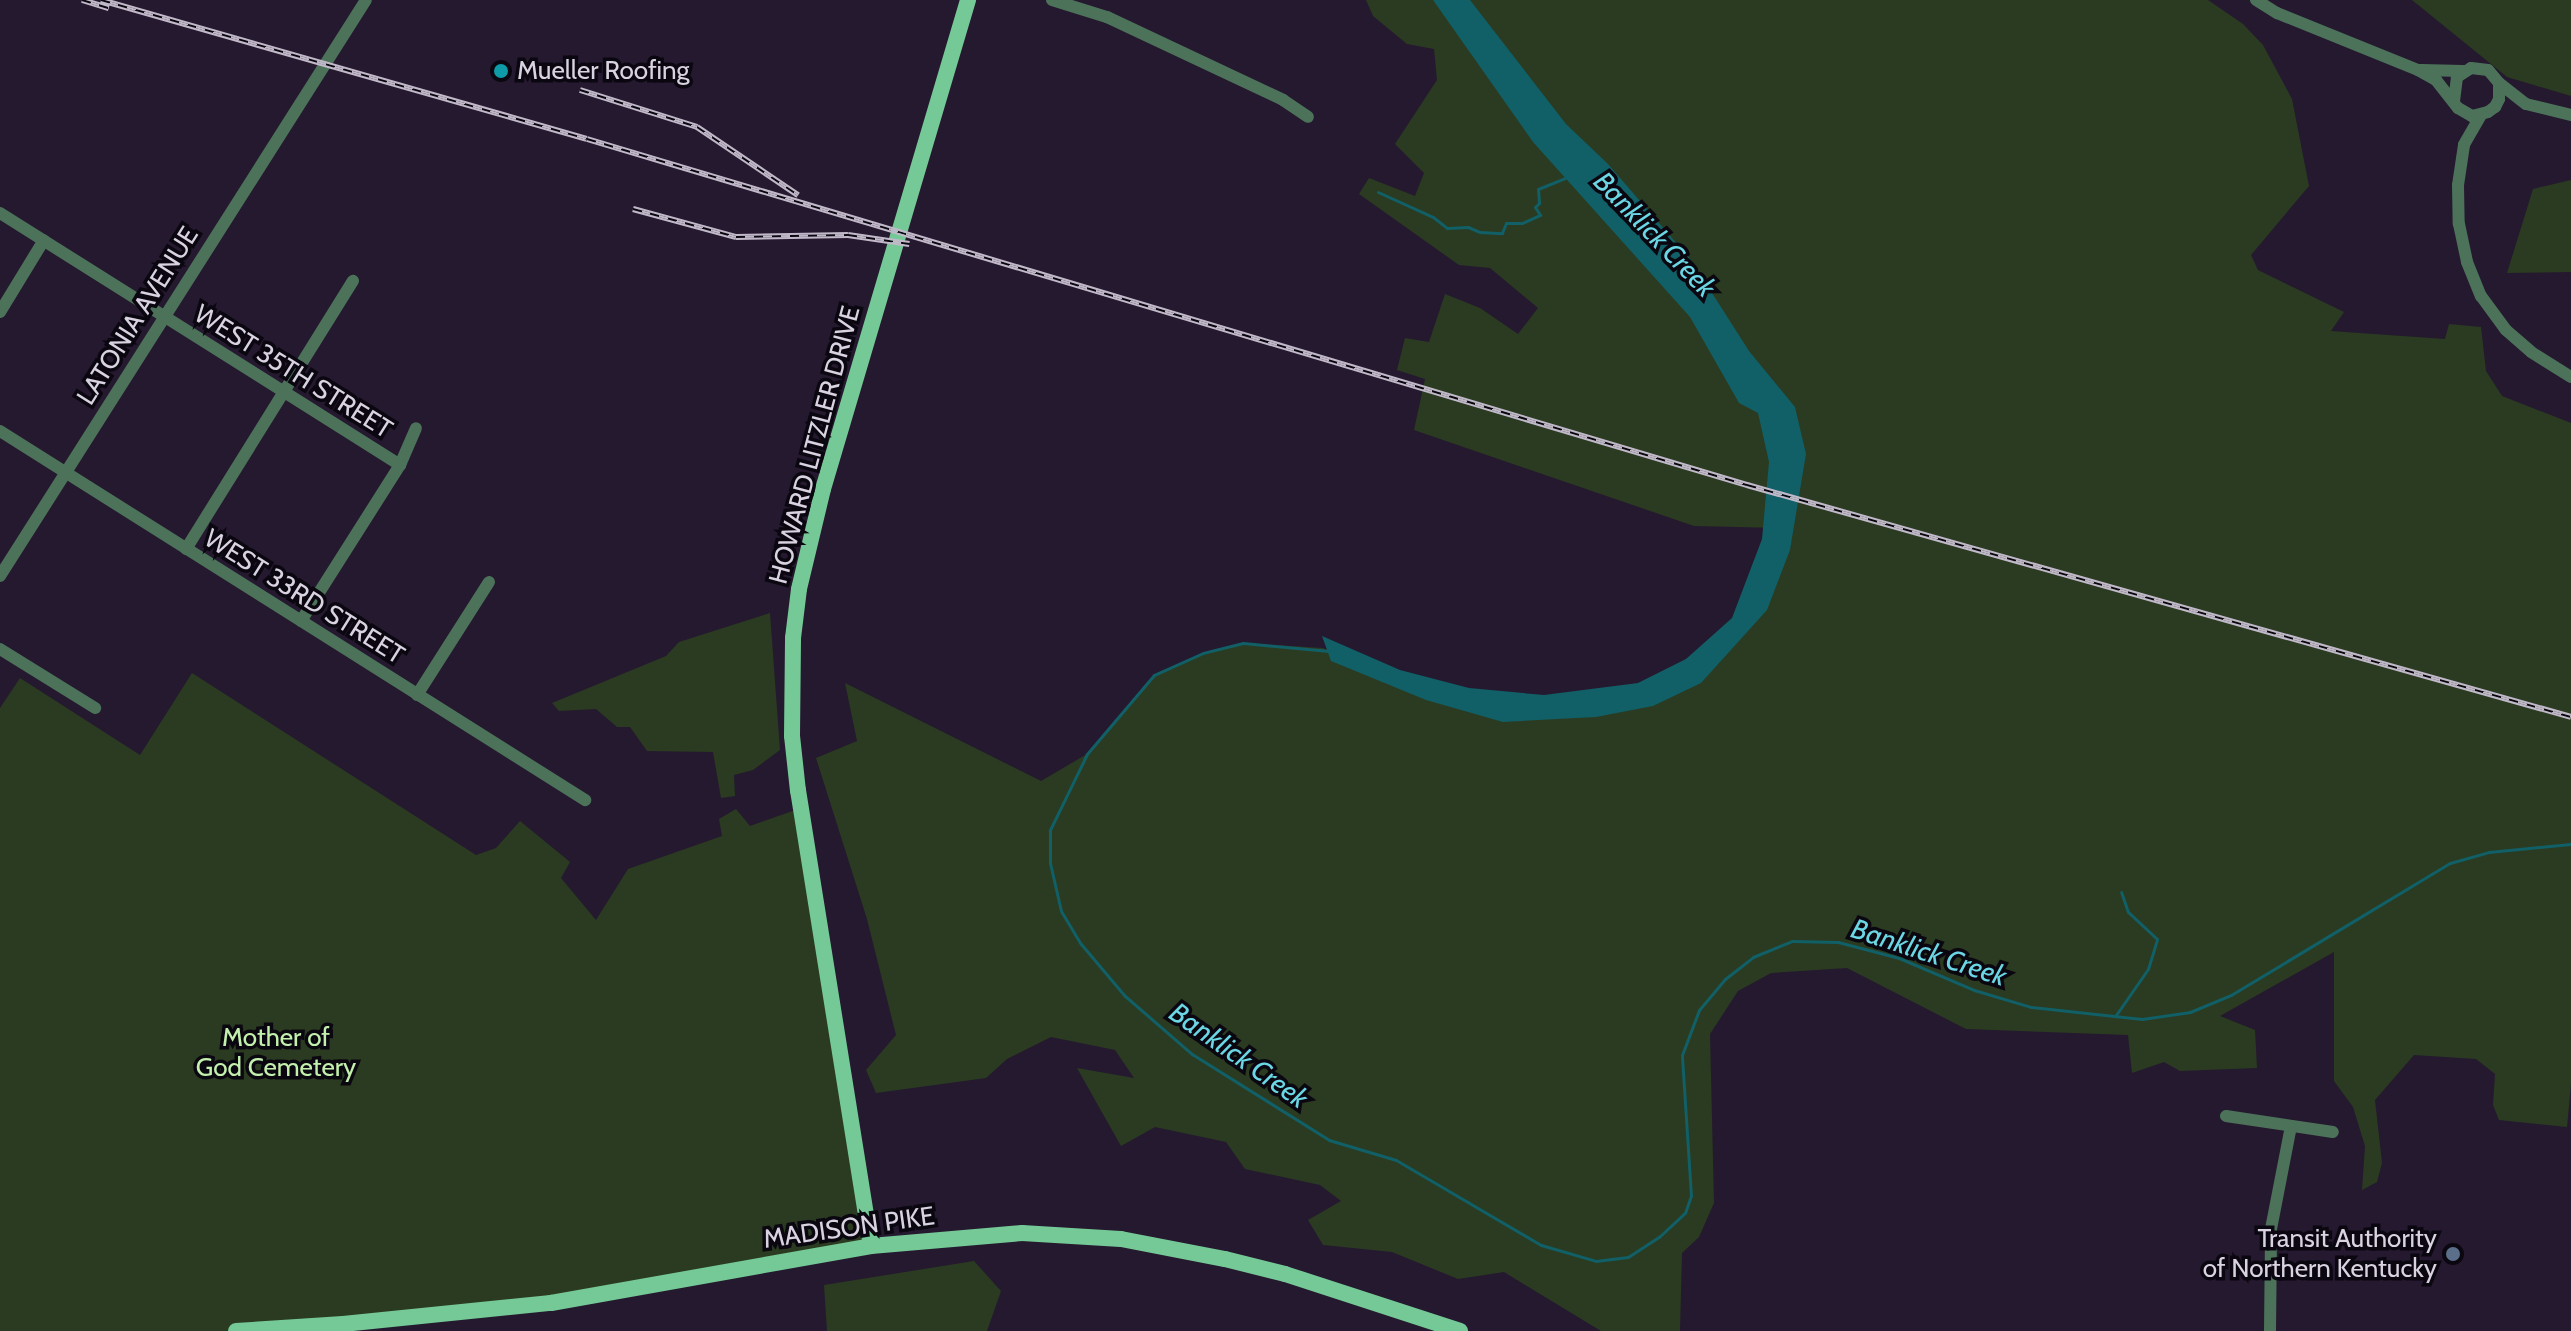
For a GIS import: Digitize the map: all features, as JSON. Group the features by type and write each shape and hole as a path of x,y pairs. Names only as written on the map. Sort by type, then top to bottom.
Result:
{"main road":[{"name":"HOWARD LITZLER DRIVE","path":"871,1246 798,791 792,736 793,638 799,589 823,489 968,0"},
{"name":"MADISON PIKE","path":"236,1331 343,1324 551,1303 871,1246 1022,1233 1121,1239 1285,1274 1460,1331"}],"street":[{"name":"LATONIA AVENUE","path":"0,576 366,0"},
{"path":"1052,0 1107,17 1283,100 1308,117"},
{"path":"2256,0 2277,13 2418,70 2436,80 2456,104 2472,116 2495,107 2526,104 2571,115"},
{"path":"2418,70 2463,71 2479,67 2488,70 2526,104"},
{"path":"2463,71 2453,84 2464,145 2458,185 2459,224 2467,262 2481,296 2506,330 2531,352 2571,377"},
{"path":"2495,107 2499,99 2499,83"},
{"path":"2464,145 2481,115"},
{"name":"WEST 35TH STREET","path":"0,213 400,465"},
{"path":"0,312 44,240"},
{"path":"186,549 353,281"},
{"path":"301,621 400,465 416,428"},
{"name":"WEST 33RD STREET","path":"0,431 585,800"},
{"path":"417,695 489,582"},
{"path":"0,649 95,708"},
{"path":"2226,1116 2333,1132"},
{"path":"2270,1331 2271,1229 2291,1126"}],"green space":[{"path":"1366,0 2208,0 2243,24 2263,45 2292,99 2309,186 2251,255 2258,270 2344,312 2331,331 2445,339 2449,324 2481,327 2486,371 2502,396 2571,423 2571,1084 2567,1127 2499,1120 2493,1105 2495,1074 2476,1059 2414,1055 2375,1100 2382,1163 2377,1182 2362,1190 2365,1146 2353,1107 2334,1081 2334,952 2220,1016 2255,1030 2257,1068 2180,1071 2164,1062 2132,1073 2128,1035 1966,1029 1847,968 1771,973 1738,991 1710,1034 1714,1203 1699,1237 1682,1253 1680,1331 1601,1331 1504,1272 1458,1279 1392,1252 1323,1245 1308,1220 1341,1201 1320,1185 1245,1169 1226,1142 1155,1127 1121,1146 1077,1068 1134,1078 1115,1050 1051,1037 1007,1059 986,1078 876,1093 866,1070 896,1035 867,919 816,758 857,741 845,683 1041,781 1087,754 1154,675 1203,653 1243,643 1323,648 1372,670 1500,704 1637,694 1741,620 1780,528 1694,526 1414,430 1425,379 1397,370 1405,338 1429,342 1445,294 1480,308 1518,334 1538,308 1490,268 1459,265 1359,194 1369,178 1415,196 1424,173 1395,144 1437,80 1434,49 1407,44 1373,16"},
{"path":"2412,0 2571,0 2571,96 2507,77"},
{"path":"2571,180 2571,272 2507,273 2533,189"},
{"path":"770,613 780,750 753,770 734,775 735,796 721,798 713,752 647,751 630,727 617,727 596,709 559,711 552,703 666,656 679,642"},
{"name":"Mother of God Cemetery","path":"192,673 476,855 496,848 520,821 570,862 561,878 596,920 628,869 722,836 719,819 736,809 750,826 801,808 871,1246 637,1288 236,1331 0,1331 0,708 20,678 140,755"},
{"path":"974,1261 1001,1291 987,1331 827,1331 824,1285"}],"water":[{"path":"1433,0 1470,0 1566,124 1608,164 1691,260 1749,351 1795,407 1806,454 1790,550 1767,610 1701,683 1653,706 1596,717 1503,722 1426,700 1331,661 1322,636 1400,670 1469,688 1544,695 1638,683 1686,659 1732,618 1762,539 1769,462 1758,413 1739,403 1690,317 1533,142"}],"waterway":[{"path":"1378,192 1433,217 1447,228 1468,227 1480,232 1502,233 1506,223 1522,223 1540,215 1535,207 1539,203 1538,189 1565,178"},
{"name":"Banklick Creek","path":"1329,651 1243,643 1203,653 1154,675 1087,754 1050,830 1050,863 1061,911 1081,944 1125,996 1192,1054 1329,1140 1396,1160 1541,1245 1596,1261 1628,1257 1659,1237 1685,1213 1691,1196 1682,1055 1699,1010 1725,979 1753,957 1792,941 1838,942 1899,958 1974,990 2031,1007 2142,1019 2190,1012 2231,995 2450,863 2489,852 2571,844"},
{"path":"2116,1015 2148,969 2157,939 2128,912 2121,892"}],"railway":[{"path":"82,0 109,8"},
{"path":"101,0 587,139 1747,485 2571,717"},
{"path":"580,90 697,127 798,195"},
{"path":"633,209 736,237 848,235 909,244"}],"place":[{"name":"Mueller Roofing","path":"501,71"},
{"name":"Transit Authority of Northern Kentucky","path":"2453,1254"}]}
